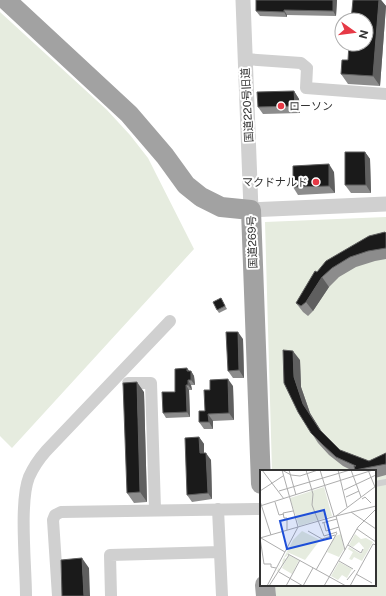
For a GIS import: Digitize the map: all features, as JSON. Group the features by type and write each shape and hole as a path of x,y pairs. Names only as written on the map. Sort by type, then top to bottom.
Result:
{"highway":[{"name":"国道269号","path":"6,0 129,114 165,156 186,185 201,197 221,207 251,210 260,470"},
{"path":"265,586 266,596"}],"street":[{"name":"国道220号旧道","path":"243,0 251,210"},
{"path":"245,59 301,63 307,68 306,88 386,94"},
{"path":"251,210 386,204"},
{"path":"26,596 24,498 32,471 46,451 170,321"},
{"path":"128,383 151,383 155,510"},
{"path":"218,509 222,596"},
{"path":"58,596 53,520 55,515 61,512 260,509"},
{"path":"111,596 110,555 220,552"}],"lane":[{"path":"376,484 386,482"}],"shaded area":[{"path":"0,12 107,110 130,135 148,158 194,249 12,448 0,436"},
{"path":"386,217 386,596 276,596 275,586 376,586 376,470 272,470 265,222"}],"building":[{"path":"256,0 333,0 333,11 256,11"},
{"path":"353,0 379,0 373,76 341,74 342,60 348,60 348,52 374,52 374,12 352,12"},
{"path":"294,91 295,106 258,107 257,92"},
{"path":"345,152 365,152 366,185 345,185"},
{"path":"329,164 329,186 293,187 293,166"},
{"path":"385,232 386,248 368,251 350,257 332,268 322,277 306,302 301,306 296,303 315,271 317,272 326,261 369,236"},
{"path":"221,298 225,306 217,310 213,302"},
{"path":"226,332 238,332 239,370 228,371"},
{"path":"283,350 293,351 294,377 303,404 320,430 340,450 369,461 386,453 386,464 355,470 354,466 356,466 336,457 311,433 298,412 284,383"},
{"path":"187,368 187,371 191,371 191,380 188,380 188,385 186,385 187,412 163,413 162,392 175,392 175,369"},
{"path":"228,379 229,413 208,414 209,422 199,422 199,411 205,411 204,390 210,390 210,380"},
{"path":"137,382 140,492 127,493 123,383"},
{"path":"199,437 200,453 206,453 208,493 187,495 185,438"},
{"path":"82,558 84,596 62,596 61,560"}],"place":[{"name":"ローソン","path":"281,106"},
{"name":"マクドナルド","path":"316,182"}]}
